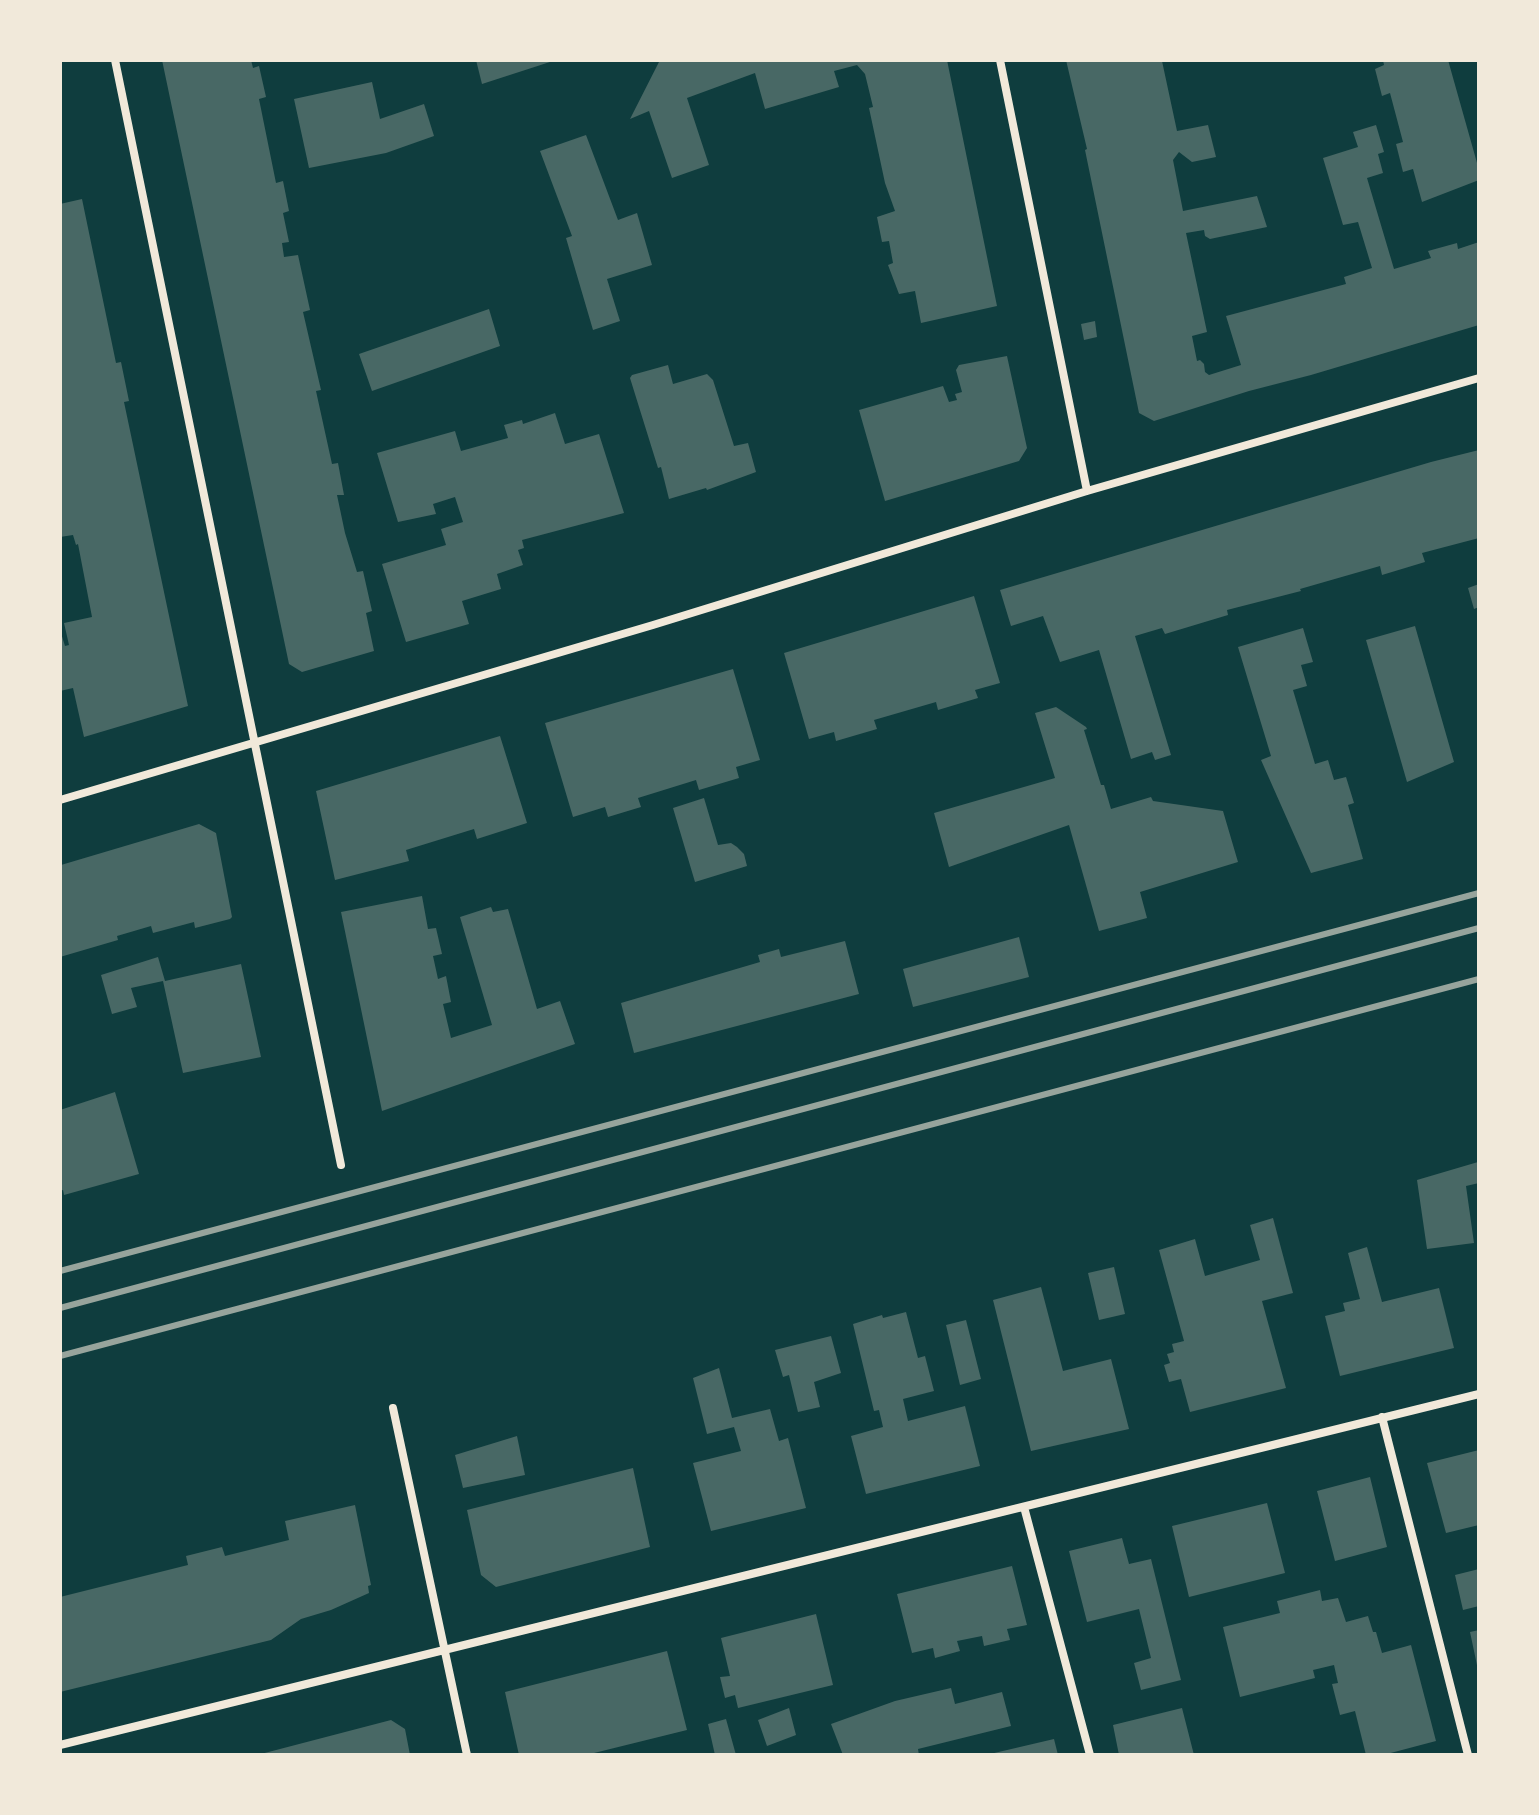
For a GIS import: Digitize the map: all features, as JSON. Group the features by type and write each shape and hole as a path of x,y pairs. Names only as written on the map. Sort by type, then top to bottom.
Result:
{"street":[{"path":"115,60 341,1165"},
{"path":"1000,60 1087,491"},
{"path":"60,800 254,745 1087,491 1479,378"},
{"path":"60,1745 1479,1394"},
{"path":"393,1408 467,1755"},
{"path":"1382,1417 1468,1755"},
{"path":"1024,1507 1090,1755"}],"building":[{"path":"162,60 251,60 253,68 259,66 266,97 259,99 276,183 283,181 289,211 283,213 289,242 282,243 284,257 298,255 310,310 303,312 321,390 316,391 332,464 338,463 344,495 337,495 345,533 357,572 363,571 372,611 366,613 374,651 302,672 289,664"},
{"path":"476,60 553,60 553,61 482,84"},
{"path":"660,60 947,60 997,306 921,323 915,291 899,294 888,265 893,263 889,241 882,242 877,217 895,211 885,183 865,74 857,65 834,71 839,87 765,109 755,73 687,98 709,165 672,178 649,111 630,119"},
{"path":"1066,60 1162,61 1177,131 1208,125 1216,157 1192,162 1179,152 1173,160 1183,211 1257,196 1267,227 1210,239 1205,236 1204,230 1186,233 1207,332 1192,336 1197,361 1204,364 1205,372 1209,375 1241,365 1226,316 1346,284 1344,277 1372,268 1358,222 1343,225 1323,158 1358,147 1353,132 1376,125 1384,152 1378,154 1383,173 1367,178 1394,269 1431,258 1428,251 1457,243 1458,249 1479,242 1479,325 1154,421 1139,413 1087,149"},
{"path":"1383,60 1448,60 1479,170 1479,180 1422,202 1413,169 1403,172 1396,144 1403,142 1390,93 1382,96 1375,69 1384,65"},
{"path":"372,82 380,119 424,104 434,136 386,153 309,168 294,99"},
{"path":"586,135 618,220 637,213 652,265 607,279 620,321 593,330 566,238 572,236 540,151"},
{"path":"82,199 116,363 121,362 129,401 124,402 188,706 84,737 73,688 60,691 60,630 65,646 69,645 64,623 92,617 78,544 73,535 60,537 60,204"},
{"path":"489,309 500,346 372,391 359,354"},
{"path":"1095,321 1097,337 1084,340 1081,324"},
{"path":"1007,356 1027,448 1019,461 885,501 859,410 943,386 949,402 957,400 955,394 962,392 956,370 959,365"},
{"path":"668,365 673,384 707,374 713,380 734,446 748,443 756,472 707,490 669,499 630,378"},
{"path":"555,413 565,444 599,434 624,513 522,540 524,548 518,550 523,565 497,574 501,589 462,601 469,624 406,642 382,564 446,545 441,529 463,522 455,497 433,504 436,514 398,522 377,453 455,431 461,451 508,438 504,425 522,420 523,424"},
{"path":"1479,450 1479,538 1422,553 1425,562 1382,575 1380,566 1227,610 1228,615 1165,634 1162,628 1135,636 1171,755 1155,760 1152,752 1131,759 1099,650 1060,662 1043,616 1011,626 1000,590"},
{"path":"1479,584 1479,607 1474,609 1468,588"},
{"path":"974,596 1000,683 975,690 978,698 938,710 936,702 874,720 877,729 836,741 834,732 809,739 784,653"},
{"path":"1415,626 1454,762 1407,782 1366,640"},
{"path":"1303,628 1313,662 1301,665 1307,686 1293,690 1315,764 1328,760 1334,780 1346,777 1354,803 1348,805 1363,859 1311,873 1261,760 1271,756 1238,647"},
{"path":"733,669 760,760 736,767 739,778 699,790 696,780 638,798 641,807 608,817 605,807 573,817 545,723"},
{"path":"1056,707 1086,727 1084,730 1111,809 1151,797 1153,801 1223,811 1238,862 1140,892 1147,918 1099,931 1069,825 949,867 934,813 1055,778 1035,713"},
{"path":"500,736 527,823 477,839 474,829 406,850 409,861 335,880 316,791"},
{"path":"704,798 718,845 731,843 737,847 744,854 747,866 695,882 673,808"},
{"path":"199,824 216,833 230,919 195,928 194,922 153,933 151,926 117,936 118,940 60,957 61,865"},
{"path":"422,896 428,929 436,928 442,954 433,956 438,979 446,976 451,1002 443,1004 451,1038 492,1025 460,917 491,907 493,912 508,909 537,1009 560,1001 575,1044 382,1111 341,912"},
{"path":"1019,937 1029,977 913,1007 903,969"},
{"path":"845,941 859,994 634,1053 621,1003 760,962 758,955 779,949 781,957"},
{"path":"158,957 165,981 241,964 261,1057 183,1073 163,981 131,988 137,1007 112,1014 101,975"},
{"path":"115,1092 139,1174 64,1195 63,1190 60,1191 60,1110"},
{"path":"1478,1162 1479,1183 1466,1186 1474,1243 1427,1249 1417,1180"},
{"path":"1273,1218 1293,1293 1262,1301 1286,1388 1190,1412 1181,1379 1169,1382 1164,1365 1170,1363 1167,1354 1174,1352 1172,1344 1184,1341 1159,1250 1195,1239 1205,1276 1260,1260 1250,1225"},
{"path":"1367,1247 1382,1302 1439,1288 1454,1348 1340,1376 1325,1316 1345,1311 1343,1303 1360,1299 1348,1253"},
{"path":"1114,1267 1125,1314 1099,1320 1088,1273"},
{"path":"1041,1287 1063,1371 1111,1359 1129,1429 1031,1451 993,1300"},
{"path":"906,1312 918,1358 925,1356 934,1391 903,1399 908,1421 965,1406 980,1466 866,1494 851,1436 883,1427 879,1410 874,1411 853,1324"},
{"path":"966,1320 981,1379 960,1385 946,1325"},
{"path":"831,1336 841,1373 814,1382 820,1407 798,1412 789,1375 783,1377 775,1350"},
{"path":"719,1368 732,1418 770,1409 779,1441 788,1438 806,1508 711,1531 693,1463 741,1451 734,1427 707,1434 693,1378"},
{"path":"517,1436 525,1475 463,1488 455,1455"},
{"path":"1479,1450 1479,1525 1446,1533 1427,1463"},
{"path":"633,1468 650,1547 496,1587 481,1575 467,1510"},
{"path":"1370,1477 1387,1547 1335,1561 1317,1491"},
{"path":"1267,1503 1285,1573 1189,1597 1172,1526"},
{"path":"355,1505 371,1585 368,1586 369,1593 301,1619 271,1640 60,1692 60,1597 188,1565 186,1556 222,1547 225,1556 289,1540 285,1521"},
{"path":"1122,1538 1129,1564 1151,1559 1181,1680 1141,1690 1134,1663 1151,1658 1139,1609 1087,1622 1069,1551"},
{"path":"1012,1566 1027,1625 1007,1629 1010,1640 984,1646 982,1636 957,1641 960,1651 935,1658 933,1648 912,1653 897,1594"},
{"path":"1479,1569 1479,1606 1463,1610 1455,1575"},
{"path":"1320,1590 1322,1601 1338,1598 1346,1622 1368,1616 1382,1653 1411,1645 1436,1741 1383,1755 1366,1755 1355,1711 1340,1715 1332,1684 1338,1683 1334,1665 1313,1670 1315,1678 1240,1697 1223,1627 1280,1613 1277,1601"},
{"path":"816,1614 833,1685 738,1708 735,1695 725,1698 720,1677 730,1676 721,1638"},
{"path":"1479,1630 1479,1670 1478,1670 1470,1632"},
{"path":"667,1651 687,1730 586,1755 519,1755 505,1692"},
{"path":"951,1688 955,1704 1002,1692 1011,1726 918,1749 919,1755 843,1755 831,1724 895,1701"},
{"path":"789,1708 796,1735 767,1746 758,1720"},
{"path":"1182,1708 1194,1755 1119,1755 1113,1725"},
{"path":"726,1719 736,1755 715,1755 708,1724"},
{"path":"391,1720 405,1729 410,1755 257,1755"},
{"path":"1054,1739 1058,1755 990,1755 990,1754"}],"railway":[{"path":"60,1271 1479,893"},
{"path":"60,1308 1479,928"},
{"path":"60,1356 1479,979"}]}
